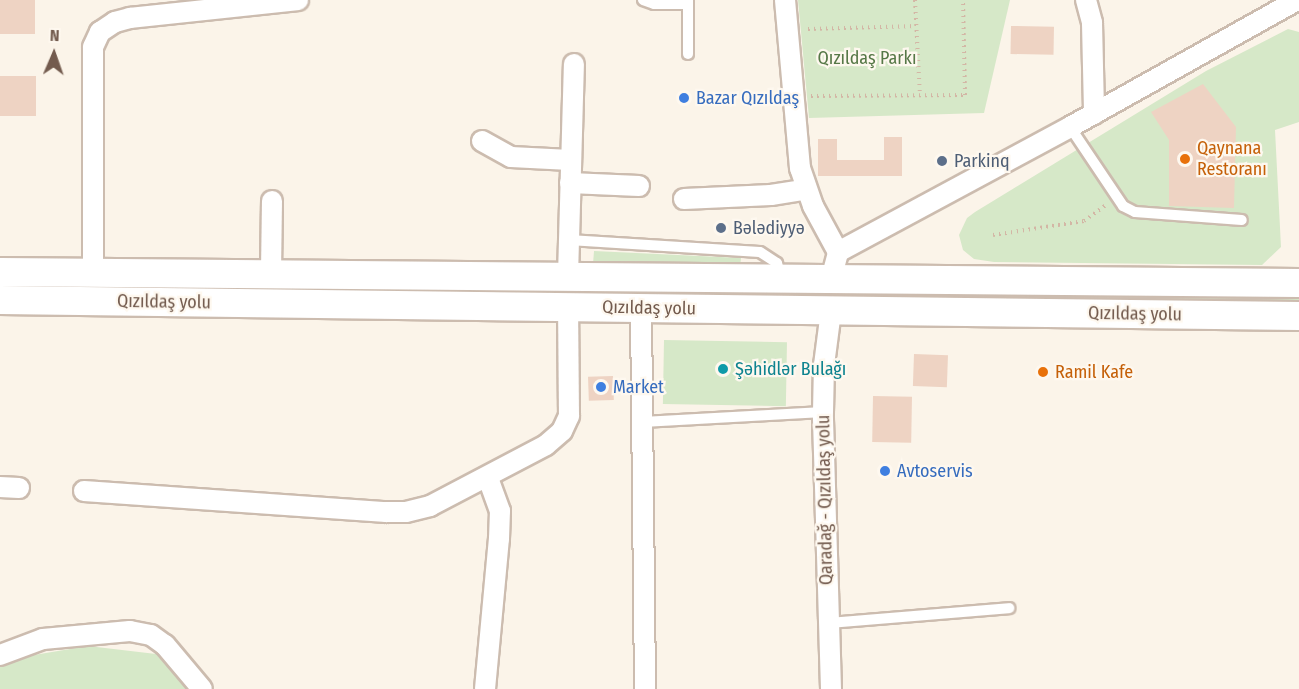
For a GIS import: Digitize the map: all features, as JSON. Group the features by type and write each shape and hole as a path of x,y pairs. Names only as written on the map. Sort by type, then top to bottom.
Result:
{"main road":[{"name":"Qızıldaş yolu","path":"0,272 271,272 781,279 1299,282"},
{"path":"831,279 818,286 815,295 822,308 831,311"},
{"name":"Qızıldaş yolu","path":"0,300 1299,316"}],"street":[{"path":"93,273 93,47 100,32 116,22 130,18 298,0"},
{"path":"785,0 799,159 807,189 837,252 831,279"},
{"path":"1086,0 1092,23 1094,114"},
{"path":"837,252 1293,5"},
{"path":"568,276 574,64"},
{"path":"482,141 511,157 570,160"},
{"path":"570,183 639,186"},
{"path":"684,199 771,195 807,189"},
{"path":"271,272 272,201"},
{"path":"84,491 406,512 430,506 488,478 546,445 562,431 569,416 568,306"},
{"path":"641,308 645,689"},
{"name":"Qaradağ - Qızıldaş yolu","path":"831,311 824,365 823,412 831,689"},
{"path":"485,689 500,539 500,511 488,478"},
{"path":"0,655 43,639 130,631 151,635 165,645 202,689"}],"lane":[{"path":"644,0 654,4 688,2 688,54"},
{"path":"1071,127 1123,206 1135,212 1242,220"},
{"path":"569,240 760,252 777,263 781,279"},
{"path":"643,422 823,412"},
{"path":"828,622 1009,608"}],"path":[{"path":"915,0 920,96"},
{"path":"807,96 965,95 963,0"},
{"path":"801,29 916,26"},
{"path":"993,235 1084,221 1117,197"}],"green space":[{"name":"Qızıldaş Parkı","path":"798,0 1010,0 984,113 809,118"},
{"path":"1288,29 1299,32 1299,122 1275,130 1281,247 1262,265 994,262 974,259 963,250 959,235 967,218 975,212 1206,71"},
{"path":"594,251 741,258 740,268 593,264"},
{"path":"915,290 1299,295 1299,305 915,302"},
{"path":"664,340 787,342 786,406 663,404"},
{"path":"88,646 156,654 188,689 0,689 0,667 28,656"}],"building":[{"path":"0,0 35,0 35,34 0,34"},
{"path":"1011,26 1054,27 1054,55 1011,54"},
{"path":"0,76 36,76 36,116 0,116"},
{"path":"1203,84 1236,127 1234,208 1169,206 1169,140 1151,112"},
{"path":"884,137 902,137 902,176 818,176 818,139 837,139 837,160 884,160"},
{"path":"914,354 948,355 947,387 913,386"},
{"path":"613,376 614,400 589,401 588,377"},
{"path":"873,396 912,397 911,443 872,442"}],"place":[{"name":"Bazar Qızıldaş","path":"684,98"},
{"name":"Qaynana Restoranı","path":"1185,159"},
{"name":"Parkinq","path":"942,161"},
{"name":"Bələdiyyə","path":"721,228"},
{"name":"Şəhidlər Bulağı","path":"723,369"},
{"name":"Ramil Kafe","path":"1043,372"},
{"name":"Market","path":"601,387"},
{"name":"Avtoservis","path":"885,471"}]}
